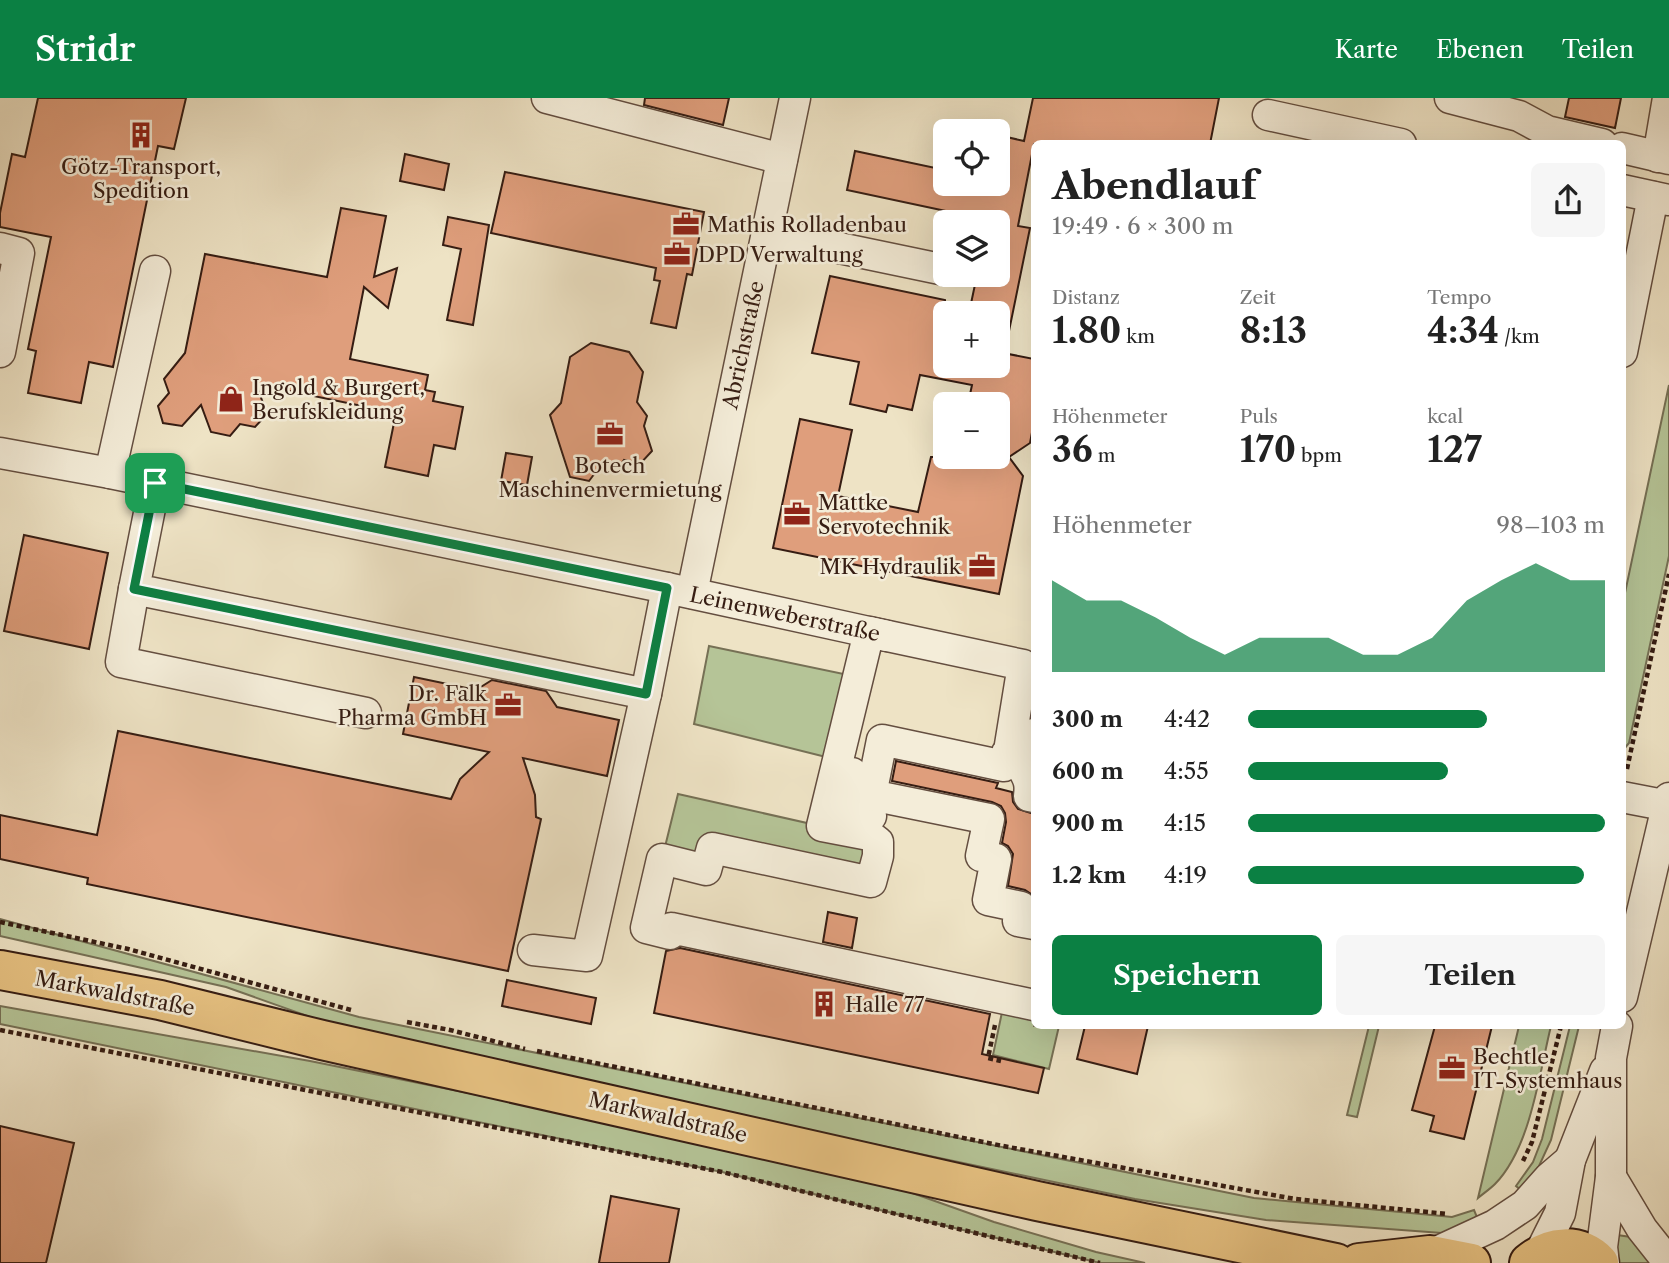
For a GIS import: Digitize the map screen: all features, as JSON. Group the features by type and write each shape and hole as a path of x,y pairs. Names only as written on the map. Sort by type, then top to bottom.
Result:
{"main road":[{"name":"Markwaldstraße","path":"0,971 160,1000 322,1040 1037,1201 1336,1263"},
{"path":"1534,1259 1552,1249 1567,1248 1581,1251 1602,1263"},
{"path":"1359,1263 1430,1255 1471,1263"}],"street":[{"path":"547,98 782,159"},
{"name":"Abrichstraße","path":"533,950 587,956 646,694 680,590 767,233 795,98"},
{"path":"1450,98 1519,116 1547,131 1584,140"},
{"path":"1626,149 1663,158 1668,98"},
{"path":"1268,115 1383,140"},
{"path":"1626,191 1661,199 1626,336"},
{"path":"767,233 933,268"},
{"path":"0,248 19,253 0,352"},
{"path":"110,473 155,271"},
{"name":"Leinenweberstraße","path":"0,453 110,473 680,590 1029,666"},
{"path":"155,483 121,662 366,713"},
{"path":"134,589 646,694"},
{"path":"878,634 846,811 822,827 869,835 878,842 878,856 871,882 712,848 706,870 662,859 646,928 670,934 671,928 1031,1003"},
{"path":"1029,666 1010,745 1021,747 1031,737"},
{"path":"1031,782 1020,757 1011,752 1007,752 1004,766 882,740 871,795 989,819 981,856 996,859 988,900 1021,907 1018,921 1031,923"},
{"path":"1626,789 1668,804 1626,979"},
{"path":"1602,1263 1611,1177 1611,1058 1616,1029"},
{"path":"1534,1259 1560,1213 1570,1160 1611,1058"},
{"path":"1430,1255 1495,1225 1515,1212 1570,1160"},
{"path":"1611,1177 1642,1229 1669,1263"}],"path":[{"path":"1626,774 1669,574"},
{"path":"0,922 128,949 362,1013"},
{"path":"1001,997 988,1058 1002,1061"},
{"path":"400,1021 450,1030 543,1053 1030,1151 1295,1199 1452,1214"},
{"path":"1519,1170 1532,1142 1560,1029"},
{"path":"0,1030 722,1172 1100,1263"},
{"path":"986,1035 992,1036"}],"green space":[{"path":"1669,385 1669,556 1629,743 1626,747 1626,588"},
{"path":"709,646 858,677 838,760 694,724"},
{"path":"678,794 865,836 871,882 712,849 662,859"},
{"path":"0,919 359,1017 1254,1198 1452,1217 1474,1210 1479,1222 1442,1233 1266,1220 1135,1199 372,1039 226,987 0,936"},
{"path":"1005,998 1031,1004 1031,1029 1058,1029 1049,1069 993,1055"},
{"path":"0,1006 310,1061 528,1105 887,1184 994,1222 1096,1252 1145,1263 1100,1263 722,1172 0,1024"},
{"path":"1368,1029 1378,1029 1357,1117 1347,1115"},
{"path":"1518,1029 1550,1029 1532,1109 1517,1150 1495,1184 1478,1198"},
{"path":"1569,1029 1578,1029 1551,1140 1539,1166 1522,1191 1516,1186 1533,1162 1542,1139"},
{"path":"1617,1235 1638,1238 1653,1263 1615,1263"}],"building":[{"path":"38,98 186,98 174,149 158,146 113,367 89,362 81,403 28,393 36,351 28,349 51,237 0,227 0,213 12,154 25,157"},
{"path":"645,98 729,98 723,125 644,105"},
{"path":"1033,98 1219,98 1211,140 1031,140 1031,159 1018,226 1030,228 1010,326 1010,301 972,301 974,287 1010,287 1010,210 941,210 847,190 855,151 933,167 933,196 1010,196 1010,138 1024,141"},
{"path":"1569,98 1621,98 1615,128 1565,117"},
{"path":"405,154 449,164 444,190 400,181"},
{"path":"505,172 704,212 692,275 687,274 676,328 651,323 660,281 654,280 656,268 491,233"},
{"path":"341,208 386,216 374,277 397,268 388,308 364,287 350,359 428,375 425,390 435,392 433,401 463,407 455,449 434,445 428,476 385,467 396,413 256,384 267,414 255,427 240,424 230,436 211,432 201,405 182,426 163,423 158,406 169,393 164,379 185,353 205,254 327,277"},
{"path":"448,217 489,225 473,325 447,320 461,249 443,245"},
{"path":"830,276 945,300 933,301 933,378 920,375 912,410 888,405 886,412 850,404 859,362 812,353"},
{"path":"591,343 629,352 643,372 637,402 647,416 644,426 652,451 640,464 624,460 615,473 598,469 589,481 570,477 550,415 561,403 570,357"},
{"path":"1010,354 1031,358 1030,443 1010,456 1010,392 971,392 972,385 936,378 1010,378"},
{"path":"800,419 852,430 838,496 918,512 931,457 933,469 1010,469 1010,458 1023,476 999,594 773,548"},
{"path":"506,453 532,457 527,485 501,481"},
{"path":"24,535 108,553 89,649 4,631"},
{"path":"414,677 476,690 492,680 546,691 557,707 619,720 607,776 523,758 535,795 536,817 541,819 508,971 87,884 88,878 0,859 0,815 97,835 118,731 451,799 460,779 489,752 403,734"},
{"path":"896,761 998,783 996,788 1012,792 1013,802 1018,809 1031,813 1031,894 1008,886 1013,854 1008,846 1002,843 1006,822 1001,806 892,781"},
{"path":"828,912 857,918 852,948 823,942"},
{"name":"Halle 77","path":"680,948 990,1014 982,1054 1044,1068 1038,1093 654,1013 666,951"},
{"path":"507,980 596,998 591,1024 502,1006"},
{"path":"1084,1029 1147,1029 1137,1074 1077,1059"},
{"name":"Bechtle IT-Systemhaus","path":"1434,1029 1491,1029 1464,1139 1430,1131 1434,1116 1412,1110"},
{"path":"0,1126 74,1143 46,1263 0,1263"},
{"path":"611,1196 679,1209 669,1263 599,1263"}],"place":[{"name":"Götz-Transport, Spedition","path":"141,135"},
{"name":"Mathis Rolladenbau","path":"686,224"},
{"name":"DPD Verwaltung","path":"677,254"},
{"name":"Ingold & Burgert, Berufskleidung","path":"231,399"},
{"name":"Botech Maschinenvermietung","path":"610,434"},
{"name":"Mattke Servotechnik","path":"797,514"},
{"name":"MK Hydraulik","path":"982,566"},
{"name":"Dr. Falk Pharma GmbH","path":"508,705"},
{"name":"Halle 77","path":"824,1004"},
{"name":"Bechtle IT-Systemhaus","path":"1452,1068"}],"route":[{"path":"155,483 667,588 646,694 134,589 155,483"}]}
